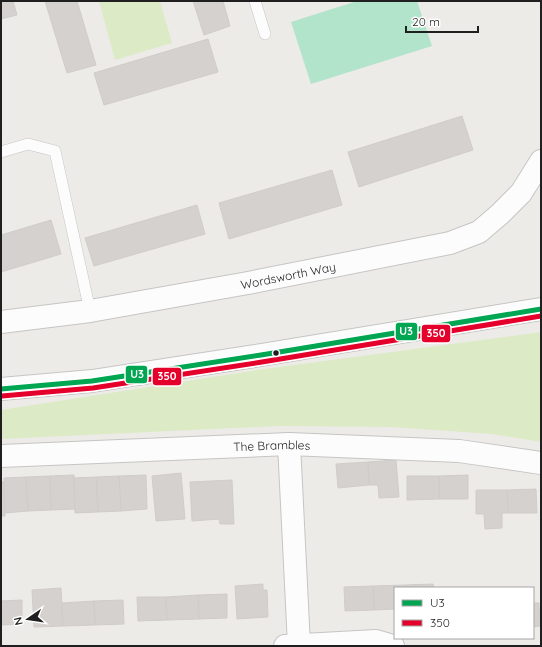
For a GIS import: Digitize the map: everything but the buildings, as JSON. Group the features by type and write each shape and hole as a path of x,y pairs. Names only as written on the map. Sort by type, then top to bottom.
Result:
{"street":[{"name":"Wordsworth Way","path":"1,322 90,311 248,283 450,243 480,232 500,214 521,193 541,161"},
{"path":"1,389 92,380 269,354 541,309"},
{"path":"289,444 291,645 376,641 393,646"},
{"name":"The Brambles","path":"1,456 289,444 459,451 541,463"}],"lane":[{"path":"254,1 265,34"},
{"path":"1,152 28,144 55,151 90,311"}],"green space":[{"path":"99,1 160,1 172,43 115,60"},
{"path":"357,1 417,1 432,46 311,84 291,22"},
{"path":"541,332 541,442 492,434 390,427 280,426 1,439 1,410 257,370"}],"transit line":[{"name":"U3","path":"1,389 92,381 541,309"},
{"name":"350","path":"2,396 93,388 541,316"}]}
